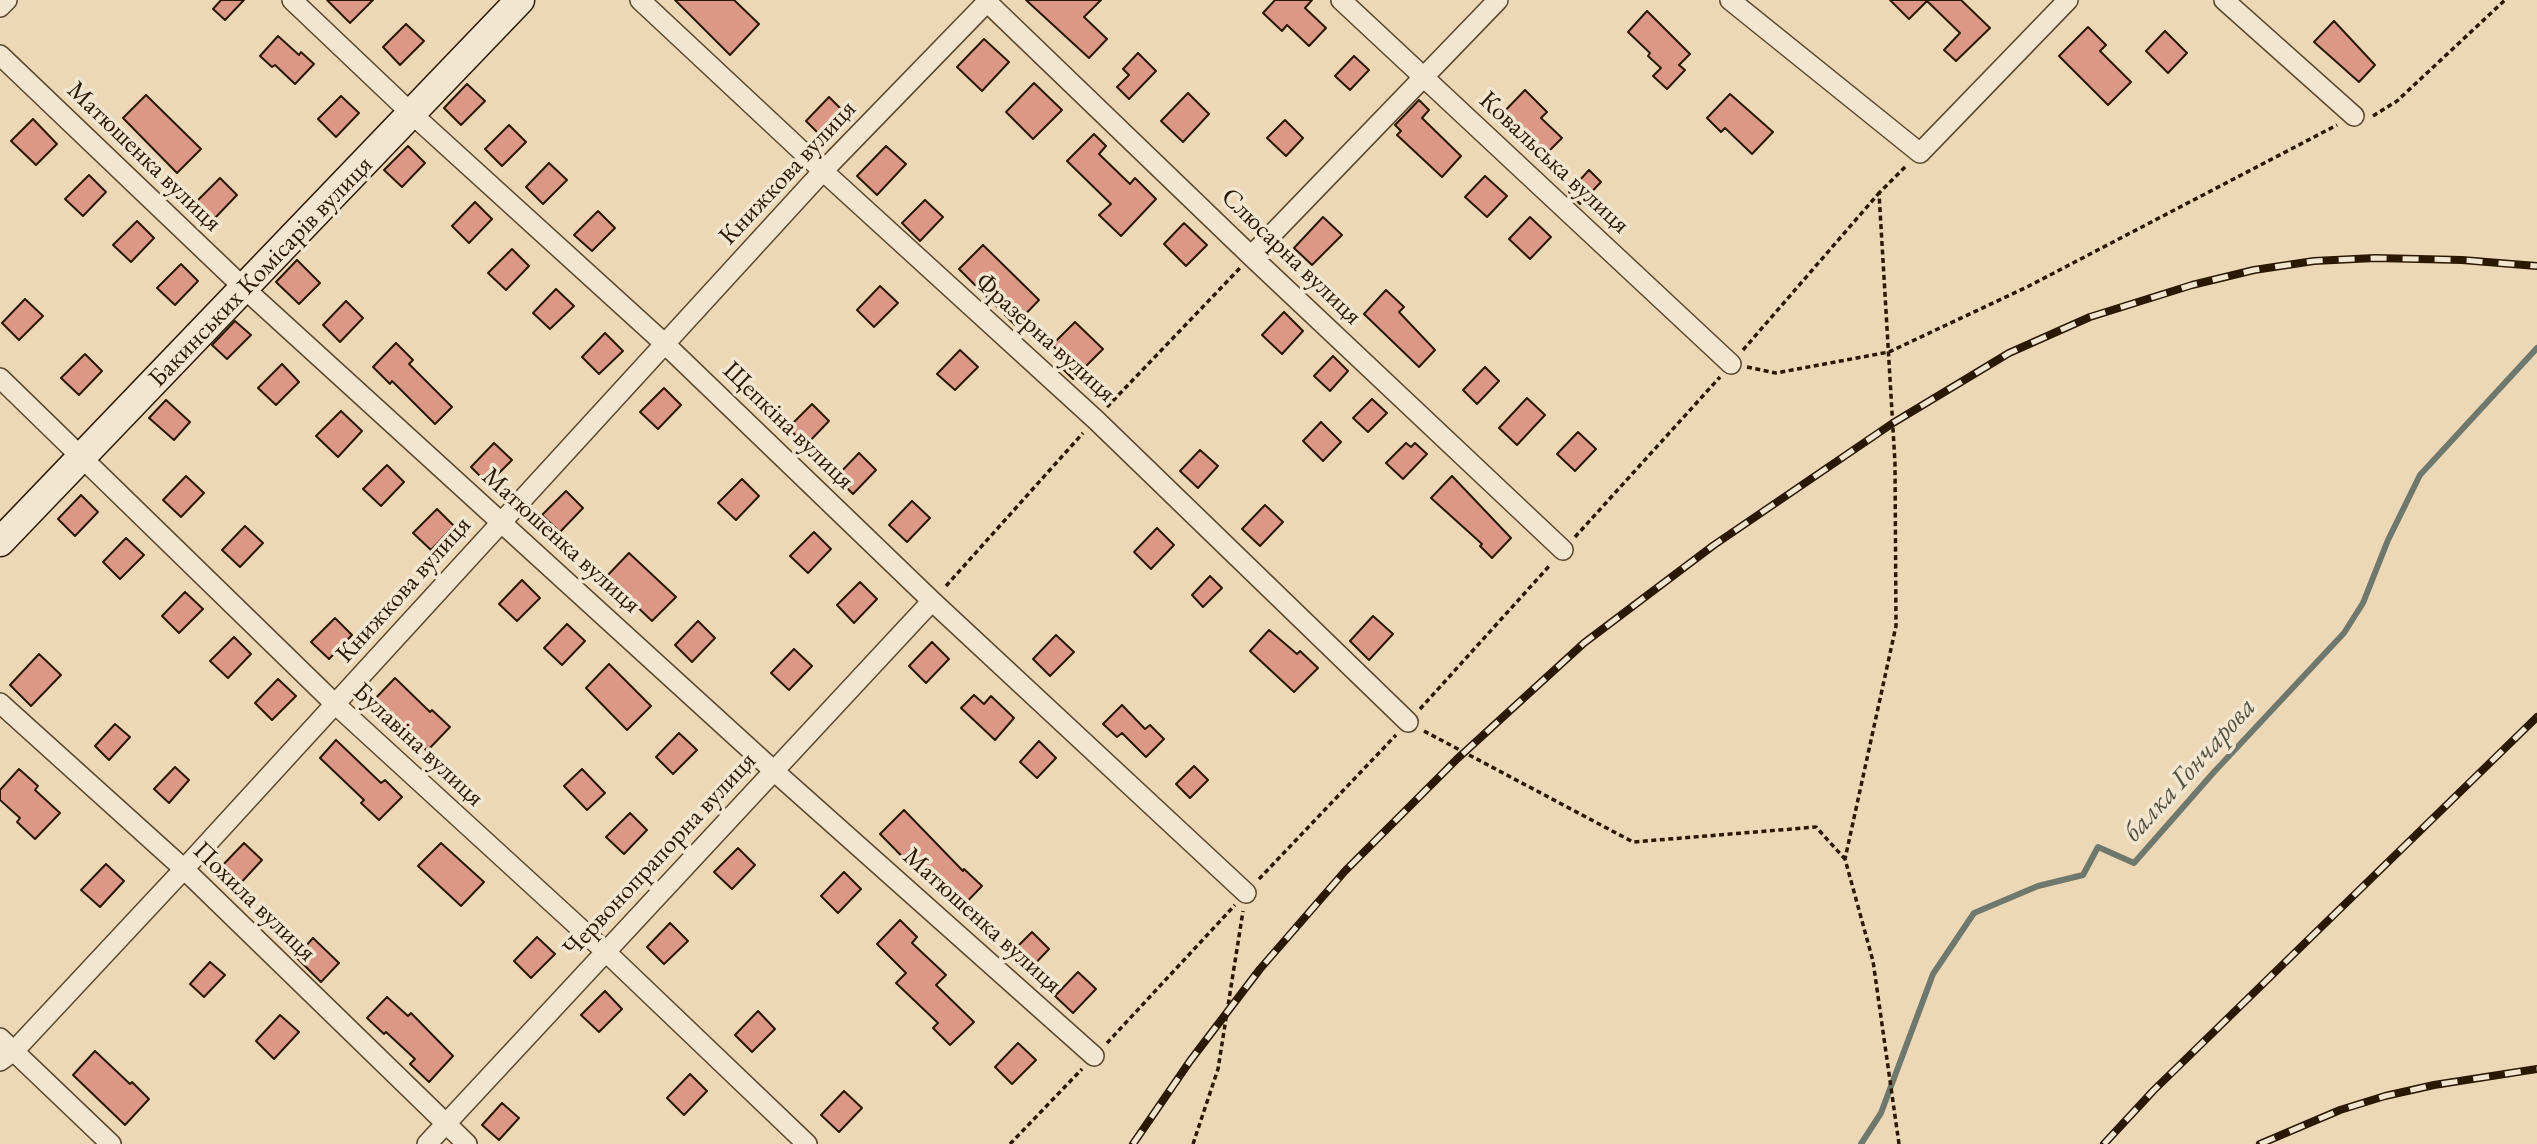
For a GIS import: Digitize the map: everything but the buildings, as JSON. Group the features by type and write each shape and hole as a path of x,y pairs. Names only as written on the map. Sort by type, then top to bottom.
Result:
{"street":[{"path":"0,7 7,0"},
{"name":"Щепкіна вулиця","path":"292,0 412,114 665,344 932,601 1246,893"},
{"name":"Бакинських Комісарів вулиця","path":"0,542 520,0"},
{"name":"Фразерна вулиця","path":"640,0 1096,420 1408,722"},
{"name":"Ковальська вулиця","path":"1341,0 1731,363"},
{"path":"1251,257 1498,0"},
{"path":"1730,0 1920,153 2068,0"},
{"path":"2224,0 2354,116"},
{"name":"Книжкова вулиця","path":"5,1050 184,869 823,171 987,1"},
{"name":"Слюсарна вулиця","path":"987,1 1251,257 1563,550"},
{"name":"Матюшенка вулиця","path":"0,55 245,289 774,771 1094,1056"},
{"name":"Булавіна вулиця","path":"0,378 335,704 606,952 807,1144"},
{"name":"Червонопрапорна вулиця","path":"426,1144 932,601"},
{"name":"Похила вулиця","path":"0,703 184,869 467,1144"},
{"path":"5,1050 111,1144"}],"path":[{"path":"1731,363 1776,373 1889,352 2027,287 2354,116 2370,119 2397,101 2505,0"},
{"path":"1010,1144 1408,722 1731,363 1879,192 1920,153"},
{"path":"1845,859 1896,626 1895,463 1879,192"},
{"path":"1408,722 1633,842 1816,827 1845,859 1873,961 1899,1144"},
{"path":"1193,1144 1218,1069 1246,893"}],"waterway":[{"name":"балка Гончарова","path":"1861,1144 1881,1113 1933,974 1974,913 2038,886 2083,875 2098,847 2134,863 2214,772 2344,633 2363,603 2388,540 2420,475 2537,348"}],"railway":[{"path":"1133,1144 1190,1061 1260,969 1345,871 1457,759 1584,643 1714,545 1893,423 2009,353 2090,317 2192,285 2254,270 2314,261 2375,258 2462,260 2537,266"},
{"path":"2104,1144 2154,1090 2537,717"},
{"path":"2260,1144 2340,1110 2385,1096 2434,1085 2537,1069"}]}
